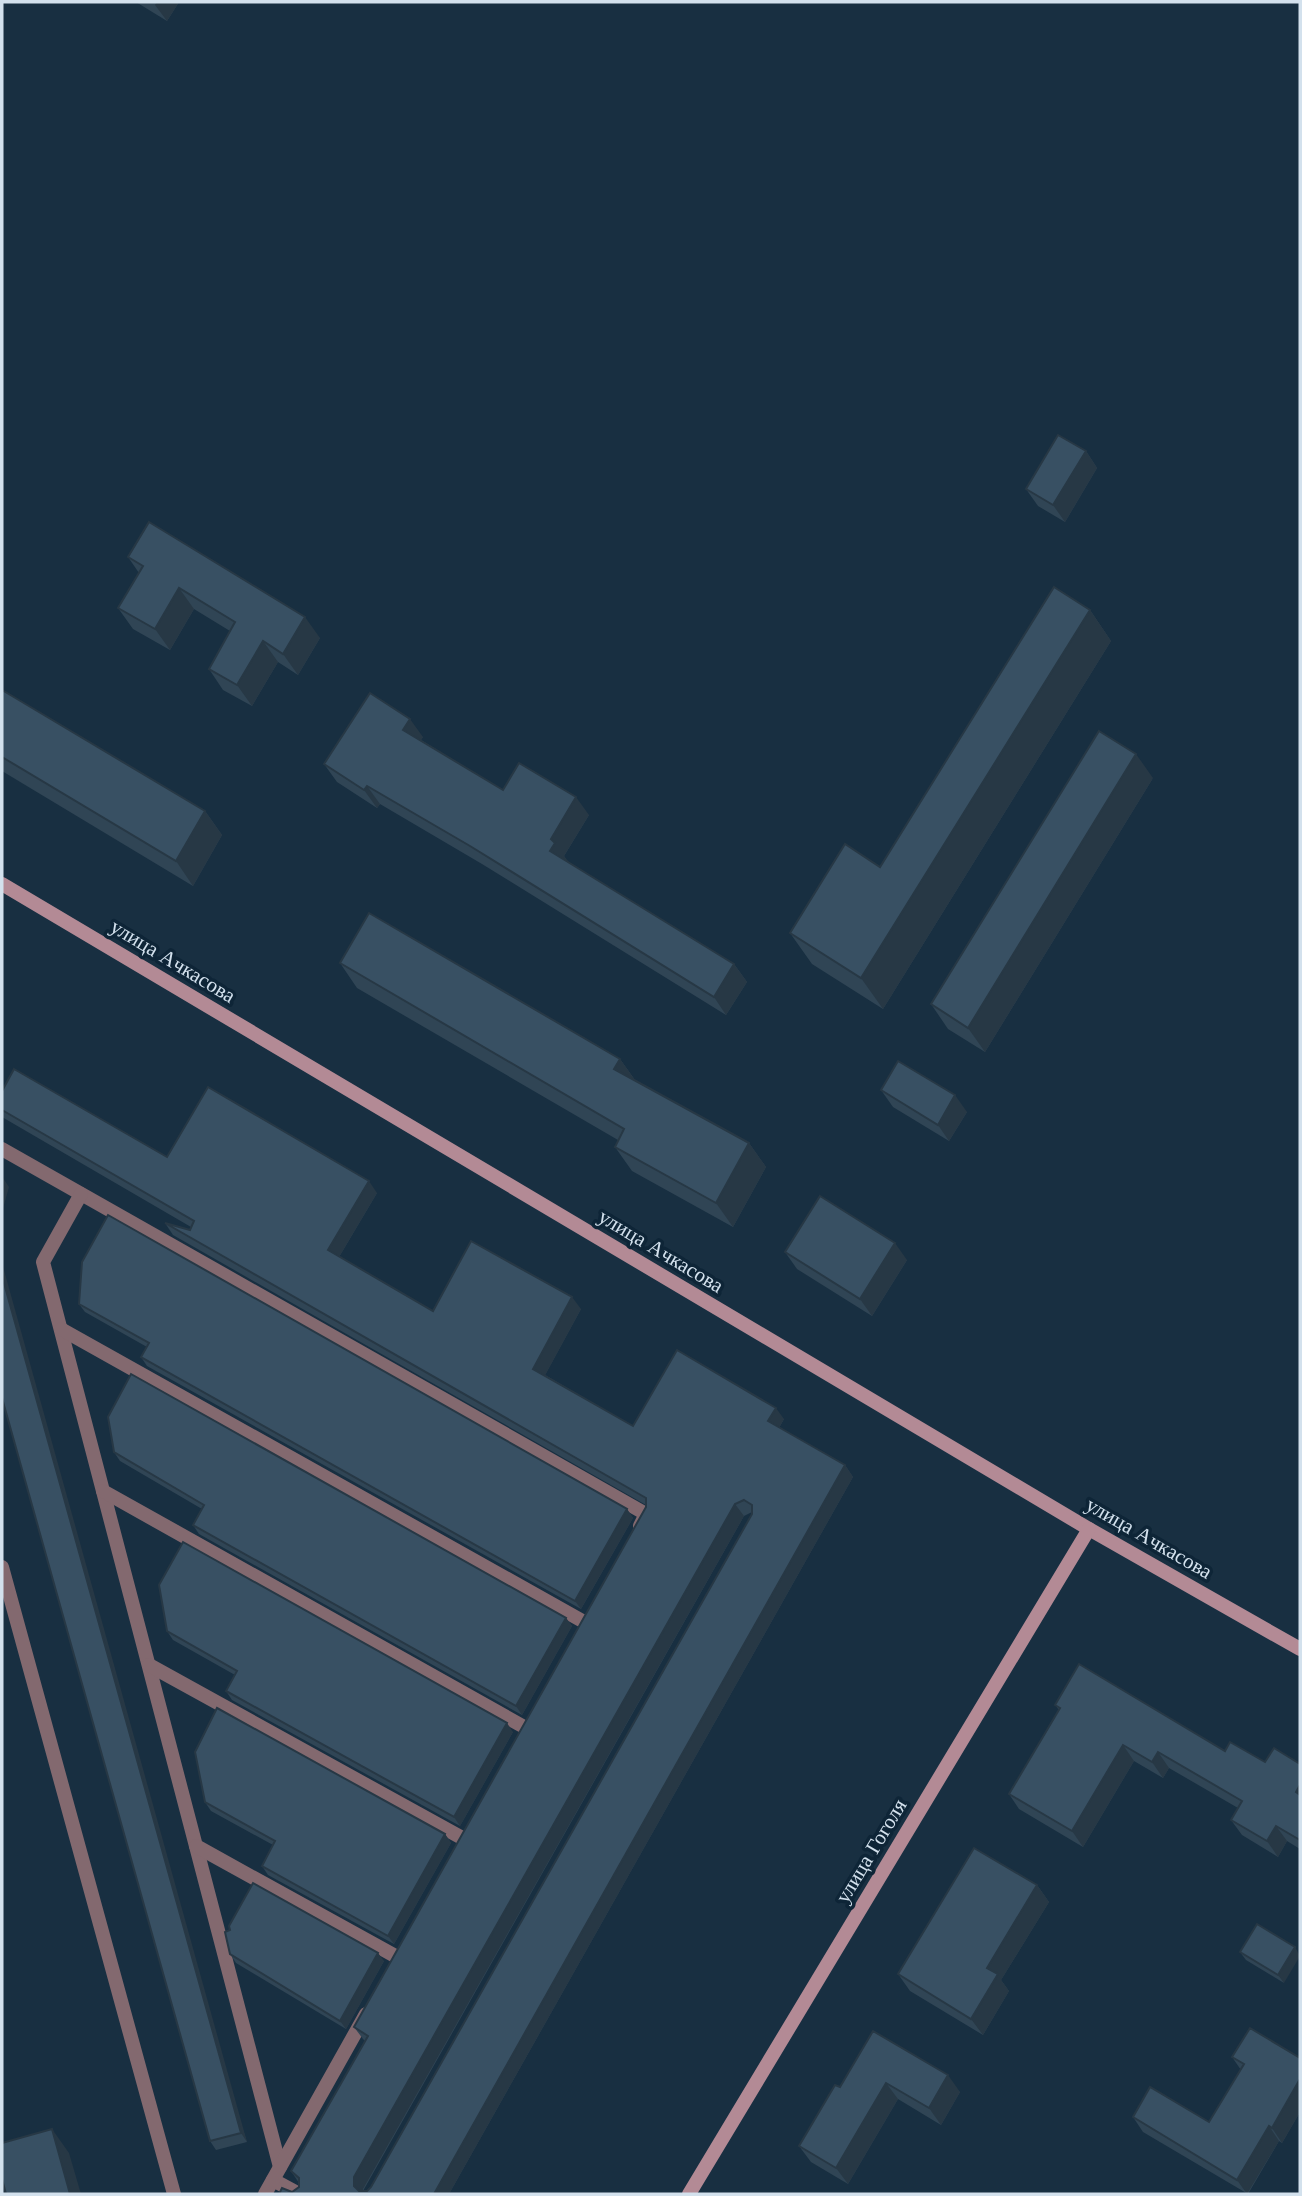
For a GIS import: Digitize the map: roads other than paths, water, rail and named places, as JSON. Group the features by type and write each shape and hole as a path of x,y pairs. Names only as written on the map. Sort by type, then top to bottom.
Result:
{"main road":[{"name":"улица Ачкасова","path":"2,884 1089,1529 1300,1649"},
{"name":"улица Гоголя","path":"689,2194 1089,1529"}],"lane":[{"path":"2,1149 646,1514 633,1538"},
{"path":"81,1194 43,1262 196,1846 276,2174 299,2194"},
{"path":"61,1329 586,1623"},
{"path":"103,1490 526,1728"},
{"path":"2,1567 174,2194"},
{"path":"149,1665 463,1840"},
{"path":"196,1846 397,1957"},
{"path":"265,2194 371,2004"}]}
